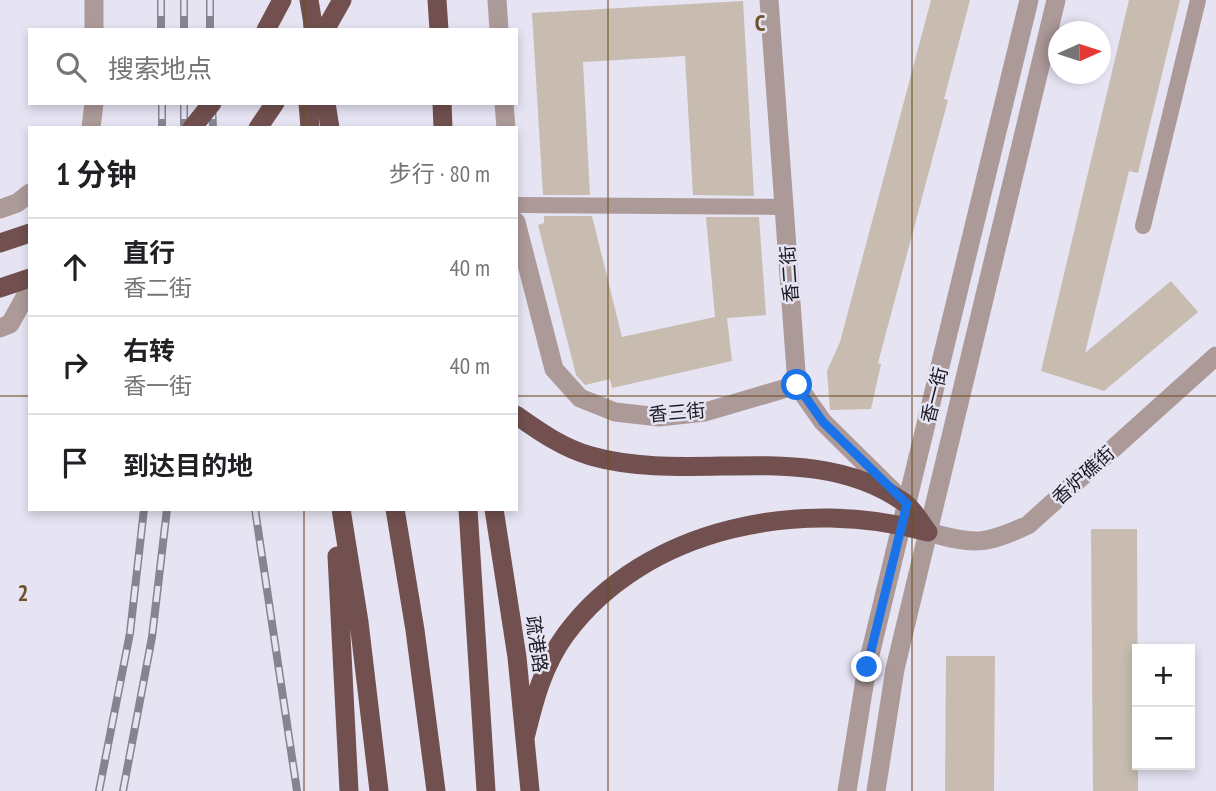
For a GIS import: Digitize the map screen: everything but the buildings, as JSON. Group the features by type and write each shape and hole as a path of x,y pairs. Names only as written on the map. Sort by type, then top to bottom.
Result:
{"highway":[{"path":"267,28 282,0"},
{"path":"301,0 303,28"},
{"path":"309,0 314,28"},
{"path":"326,28 342,0"},
{"path":"437,0 439,28"},
{"path":"194,126 210,105"},
{"path":"259,126 274,105"},
{"path":"308,105 310,126"},
{"path":"326,105 330,126"},
{"path":"442,105 443,126"},
{"path":"0,243 28,234"},
{"path":"0,288 28,279"},
{"path":"518,416 550,439 591,456 642,465 802,468 850,477 907,504 928,533"},
{"path":"338,511 349,791"},
{"path":"338,511 359,622 379,791"},
{"path":"395,511 415,630 436,791"},
{"path":"468,511 486,791"},
{"name":"疏港路","path":"494,511 517,657 530,788"},
{"path":"525,738 539,683 565,635 601,595 645,563 695,540 737,527 773,521 810,519 902,525 928,533"}],"street":[{"path":"94,0 94,28"},
{"path":"497,0 499,28"},
{"name":"香二街","path":"769,0 797,385"},
{"name":"香一街","path":"847,791 867,667 1029,0"},
{"name":"香一街","path":"876,791 895,669 1056,0"},
{"path":"504,105 506,126"},
{"path":"0,209 17,203 28,195"},
{"name":"香三街","path":"518,230 554,369 580,398 615,412 659,417 705,412 797,385"},
{"path":"0,328 10,324 28,292"},
{"name":"香炉礁街","path":"928,533 962,542 993,541 1028,524 1216,356"},
{"path":"797,385 823,422 907,504"}],"lane":[{"path":"1143,226 1198,0"},
{"path":"518,205 784,207"}],"railway":[{"path":"161,0 161,28"},
{"path":"184,0 184,28"},
{"path":"210,0 210,28"},
{"path":"162,105 162,126"},
{"path":"184,105 184,126"},
{"path":"212,105 213,126"},
{"path":"99,791 130,633 144,511"},
{"path":"123,791 152,637 167,511"},
{"path":"255,511 297,791"}],"route":[{"path":"797,385 823,422 907,504 867,667"}]}
